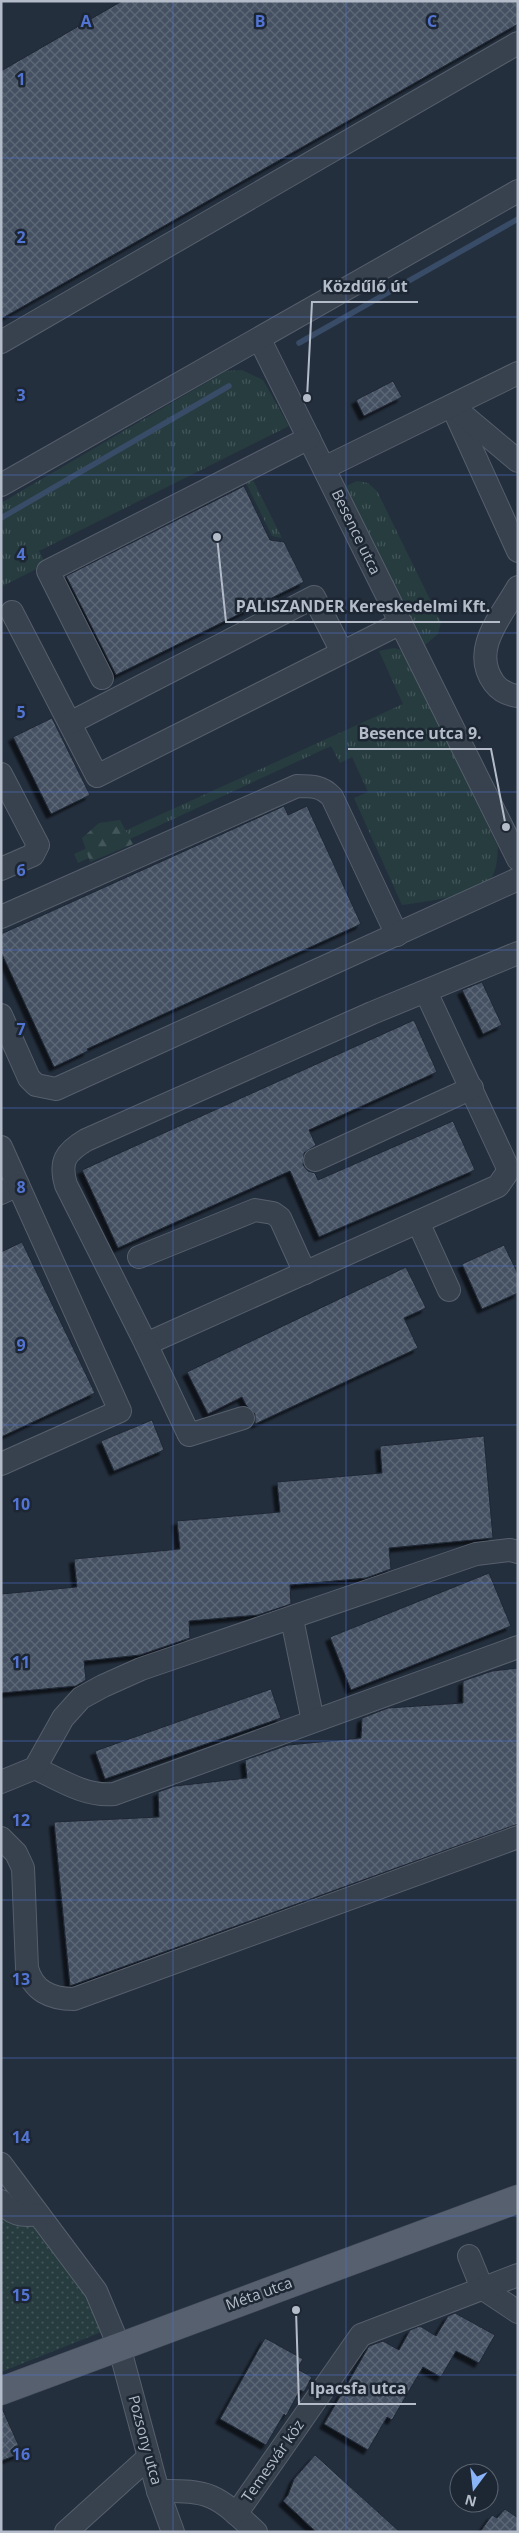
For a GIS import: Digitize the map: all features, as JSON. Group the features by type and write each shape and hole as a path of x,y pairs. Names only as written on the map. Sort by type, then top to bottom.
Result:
{"main road":[{"name":"Méta utca","path":"1,2391 518,2199"}],"street":[{"path":"1,342 518,43"},
{"path":"1,486 260,340 518,191"},
{"name":"Besence utca","path":"260,340 518,859"},
{"path":"324,468 518,373"},
{"path":"452,406 518,461"},
{"path":"452,406 518,551"},
{"path":"102,678 48,571 309,438"},
{"path":"518,587 489,638 483,657 490,677 497,686 507,694 518,696"},
{"path":"70,723 314,597 342,652"},
{"path":"12,612 97,776 401,623"},
{"path":"1,774 38,844 33,854 1,869"},
{"path":"1,917 297,786 312,786 325,790 332,797 397,935"},
{"path":"1,1015 29,1078 36,1085 56,1089 518,880"},
{"path":"243,1418 189,1436 146,1344 66,1185 63,1173 66,1156 71,1149 86,1140 346,1025 518,952"},
{"path":"146,1344 498,1186 507,1173 506,1166 472,1088 426,992"},
{"path":"315,1160 472,1088"},
{"path":"1,1147 9,1189 120,1411 1,1464"},
{"path":"139,1257 255,1210 273,1213 280,1218 305,1273"},
{"path":"418,1222 449,1290"},
{"path":"1,1782 35,1768 63,1718 81,1698 141,1669 292,1619 476,1554 510,1550 518,1552"},
{"path":"292,1619 313,1721"},
{"path":"35,1768 76,1788 102,1795 114,1794 518,1647"},
{"path":"1,1838 16,1853 23,1868 27,1968 30,1978 46,1994 58,1998 74,1999 518,1837"},
{"name":"Pozsony utca","path":"1,2164 96,2291 119,2346 158,2491 173,2532"},
{"path":"1,2201 12,2212 24,2216 38,2214"},
{"path":"469,2256 482,2288 518,2312"},
{"path":"482,2288 518,2275"},
{"name":"Temesvár köz","path":"236,2514 361,2335 482,2288"},
{"path":"66,2532 149,2457"},
{"path":"158,2491 186,2490 206,2493 221,2501 256,2532"}],"green space":[{"path":"242,370 263,380 289,426 39,551 46,564 1,587 1,503 226,371"},
{"path":"253,480 282,538 272,536 246,483"},
{"path":"357,481 368,483 377,491 441,622 438,634 425,645 397,589 394,590 344,487"},
{"path":"394,648 406,651 498,847 494,874 482,886 448,898 402,905 354,798 368,792 352,757 340,763 331,746 78,863 74,854 403,704 379,651"},
{"path":"120,820 133,844 90,862 82,838 99,823"},
{"path":"1,2201 38,2214 96,2291 104,2331 1,2372"}],"building":[{"path":"122,1 518,1 518,24 1,319 1,71"},
{"path":"393,381 402,397 364,416 356,400"},
{"path":"244,486 270,540 284,542 304,582 116,675 66,576"},
{"path":"52,718 90,795 51,814 13,737"},
{"path":"284,806 288,815 307,806 361,924 87,1049 88,1051 54,1067 1,952 1,934"},
{"path":"482,982 502,1025 483,1034 462,990"},
{"path":"414,1020 437,1072 309,1130 316,1145 304,1153 303,1165 308,1171 315,1173 318,1180 453,1121 475,1170 319,1237 290,1171 118,1248 82,1170"},
{"path":"22,1242 95,1393 1,1437 1,1252"},
{"path":"504,1245 518,1274 518,1293 482,1309 462,1264"},
{"path":"406,1267 426,1308 404,1318 418,1348 255,1424 255,1414 246,1405 242,1397 208,1414 187,1372"},
{"path":"152,1420 164,1450 114,1471 101,1441"},
{"path":"484,1436 493,1538 389,1548 391,1569 366,1578 290,1585 291,1604 258,1615 189,1621 190,1638 140,1655 84,1661 86,1680 76,1686 1,1693 1,1594 77,1587 74,1559 180,1549 177,1521 280,1512 277,1482 382,1473 380,1446"},
{"path":"489,1573 511,1626 351,1690 330,1637"},
{"path":"518,1668 518,1824 70,1986 54,1822 159,1817 158,1792 175,1786 247,1778 245,1760 288,1745 361,1738 362,1718 388,1708 463,1703 463,1681 492,1671"},
{"path":"271,1689 281,1718 105,1779 95,1751"},
{"path":"455,2313 495,2335 479,2363 456,2351 441,2377 423,2367 392,2420 387,2417 368,2450 324,2424 369,2346 383,2341 399,2350 410,2330 420,2326 436,2336 448,2316"},
{"path":"265,2338 303,2359 297,2369 312,2377 304,2392 300,2390 286,2416 284,2414 266,2445 220,2419"},
{"path":"1,2406 22,2453 1,2461"},
{"path":"315,2455 400,2532 316,2532 283,2501 288,2495 294,2479"},
{"path":"505,2509 518,2518 518,2532 480,2532 492,2515 497,2518"}],"waterway":[{"path":"299,343 518,219"},
{"path":"1,518 229,386"}],"place":[{"name":"Közdűlő út","path":"307,398"},
{"name":"PALISZANDER Kereskedelmi Kft.","path":"217,537"},
{"name":"Besence utca 9.","path":"506,827"},
{"name":"Ipacsfa utca","path":"296,2310"}]}
